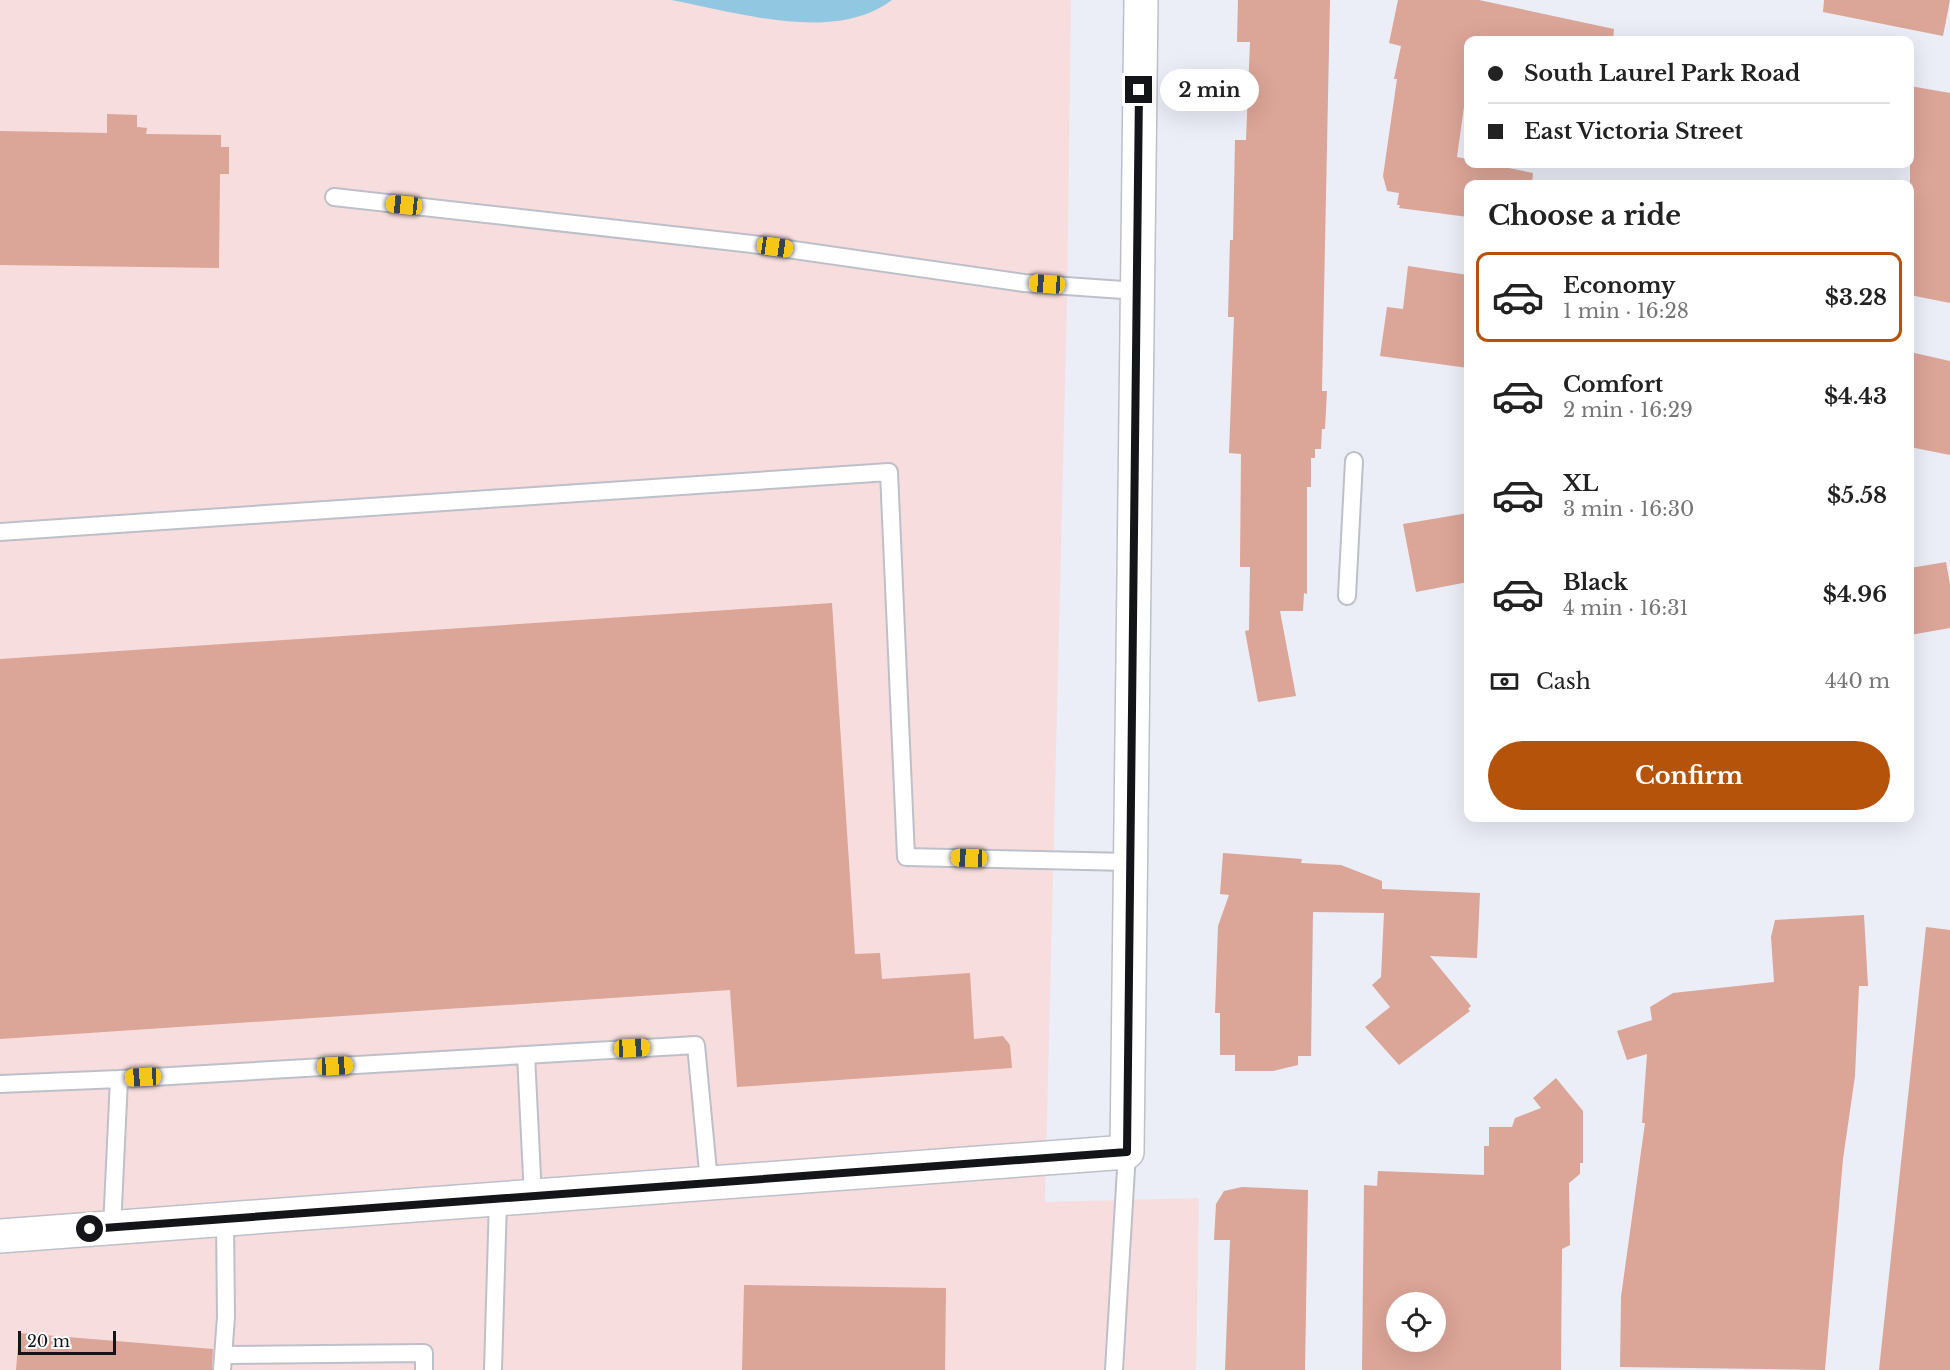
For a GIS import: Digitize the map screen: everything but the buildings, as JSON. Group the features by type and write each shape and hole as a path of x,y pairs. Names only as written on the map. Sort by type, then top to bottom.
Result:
{"street":[{"path":"0,1236 1127,1152 1141,0"}],"lane":[{"path":"334,197 752,244 1024,283 1137,291"},
{"path":"1347,596 1354,461"},
{"path":"0,532 889,472 906,856 1130,862"},
{"path":"0,1084 696,1045 709,1182"},
{"path":"526,1055 533,1197"},
{"path":"112,1228 120,1078"},
{"path":"1114,1370 1127,1152"},
{"path":"493,1370 498,1200"},
{"path":"225,1220 223,1363 424,1353 424,1370"}],"shaded area":[{"path":"0,0 1071,0 1067,304 1045,1202 1199,1198 1196,1370 0,1370"}],"water":[{"path":"671,0 892,0 869,13 842,20 814,22 755,17"}],"route":[{"path":"90,1229 1127,1152 1139,90"}]}
